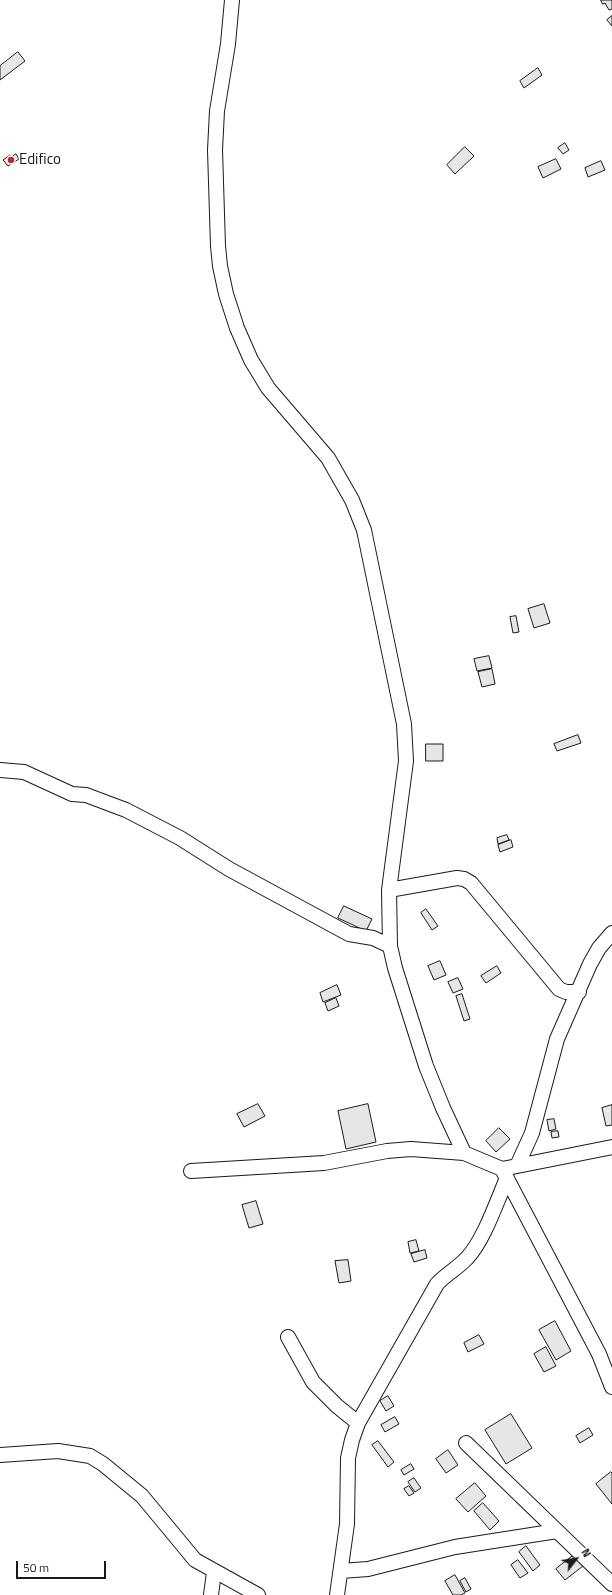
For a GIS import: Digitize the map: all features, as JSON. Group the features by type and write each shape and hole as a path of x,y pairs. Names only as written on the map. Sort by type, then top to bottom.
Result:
{"street":[{"path":"232,0 228,44 217,111 218,246 220,266 228,301 251,360 268,388 328,458 349,494 364,530 404,724 406,761 389,890 390,946 395,968 426,1066 443,1108 464,1153"},
{"path":"0,770 24,772 72,794 86,795 126,810 180,838 229,869 349,934 373,938 390,946"},
{"path":"389,890 457,878 464,879 471,883 559,989 566,992 579,992"},
{"path":"517,1166 532,1133 557,1039 599,948 612,934"},
{"path":"337,1595 347,1524 348,1458 358,1423 437,1284 446,1274 468,1258 479,1240 504,1174 517,1166 612,1147"},
{"path":"190,1171 324,1163 388,1151 411,1149 464,1153 504,1174 599,1354 612,1387"},
{"path":"288,1336 313,1382 337,1406 358,1423"},
{"path":"466,1443 612,1584"},
{"path":"0,1455 58,1450 90,1456 103,1464 142,1496 192,1556 214,1572 258,1595"},
{"path":"340,1571 368,1569 455,1547 556,1531"},
{"path":"211,1595 214,1572"}],"building":[{"path":"601,0 612,0 612,9 609,10 605,3 603,4"},
{"path":"612,16 612,26 607,20"},
{"path":"18,52 25,61 0,80 0,66"},
{"path":"538,68 542,75 524,88 520,81"},
{"path":"565,143 569,150 563,154 558,148"},
{"path":"465,147 474,156 455,174 447,165"},
{"name":"Edifico","path":"16,154 19,159 8,166 3,160 10,155 11,157"},
{"path":"556,159 561,169 543,178 538,167"},
{"path":"601,161 605,170 588,177 585,168"},
{"path":"544,604 550,623 534,628 528,609"},
{"path":"516,616 519,632 513,633 510,617"},
{"path":"489,656 492,668 477,671 474,659"},
{"path":"492,669 495,684 482,687 478,672"},
{"path":"578,735 581,743 557,751 554,744"},
{"path":"426,744 443,744 443,761 426,761"},
{"path":"507,835 509,840 498,844 497,838"},
{"path":"511,840 513,847 500,852 498,845"},
{"path":"344,906 372,919 366,931 338,918"},
{"path":"426,909 438,926 432,930 421,913"},
{"path":"440,961 446,975 434,980 428,966"},
{"path":"497,966 501,973 486,983 481,976"},
{"path":"458,978 463,989 453,993 448,982"},
{"path":"337,985 341,995 323,1002 320,993"},
{"path":"462,994 470,1019 464,1021 456,996"},
{"path":"336,998 339,1006 328,1011 325,1003"},
{"path":"258,1104 265,1116 244,1127 237,1114"},
{"path":"368,1104 376,1142 346,1149 338,1111"},
{"path":"612,1105 612,1125 606,1126 602,1108"},
{"path":"554,1119 556,1129 549,1131 547,1120"},
{"path":"499,1128 510,1139 496,1152 486,1141"},
{"path":"558,1131 559,1137 552,1138 551,1132"},
{"path":"256,1201 263,1224 249,1228 242,1205"},
{"path":"416,1240 419,1251 410,1253 408,1242"},
{"path":"425,1250 427,1258 414,1262 411,1254"},
{"path":"348,1260 351,1281 339,1283 335,1261"},
{"path":"555,1321 571,1351 556,1360 539,1330"},
{"path":"479,1335 484,1344 468,1352 464,1343"},
{"path":"546,1347 556,1366 544,1372 534,1354"},
{"path":"388,1396 394,1406 386,1411 380,1401"},
{"path":"511,1414 532,1448 506,1464 485,1430"},
{"path":"395,1417 399,1424 385,1432 381,1425"},
{"path":"589,1428 593,1435 580,1443 576,1436"},
{"path":"378,1441 394,1462 388,1467 372,1445"},
{"path":"448,1450 458,1465 446,1473 436,1459"},
{"path":"411,1464 414,1469 404,1475 401,1470"},
{"path":"611,1472 612,1473 612,1504 596,1484"},
{"path":"414,1478 421,1488 415,1492 408,1482"},
{"path":"475,1483 486,1496 468,1512 456,1499"},
{"path":"409,1486 414,1493 409,1496 404,1489"},
{"path":"483,1503 499,1521 490,1530 474,1511"},
{"path":"526,1546 540,1565 533,1571 519,1552"},
{"path":"574,1555 583,1566 565,1580 556,1569"},
{"path":"518,1560 528,1573 520,1578 511,1565"},
{"path":"455,1575 465,1593 461,1595 453,1595 445,1581"},
{"path":"465,1578 471,1589 466,1592 460,1581"}],"place":[{"name":"Edifico","path":"11,160"}]}
